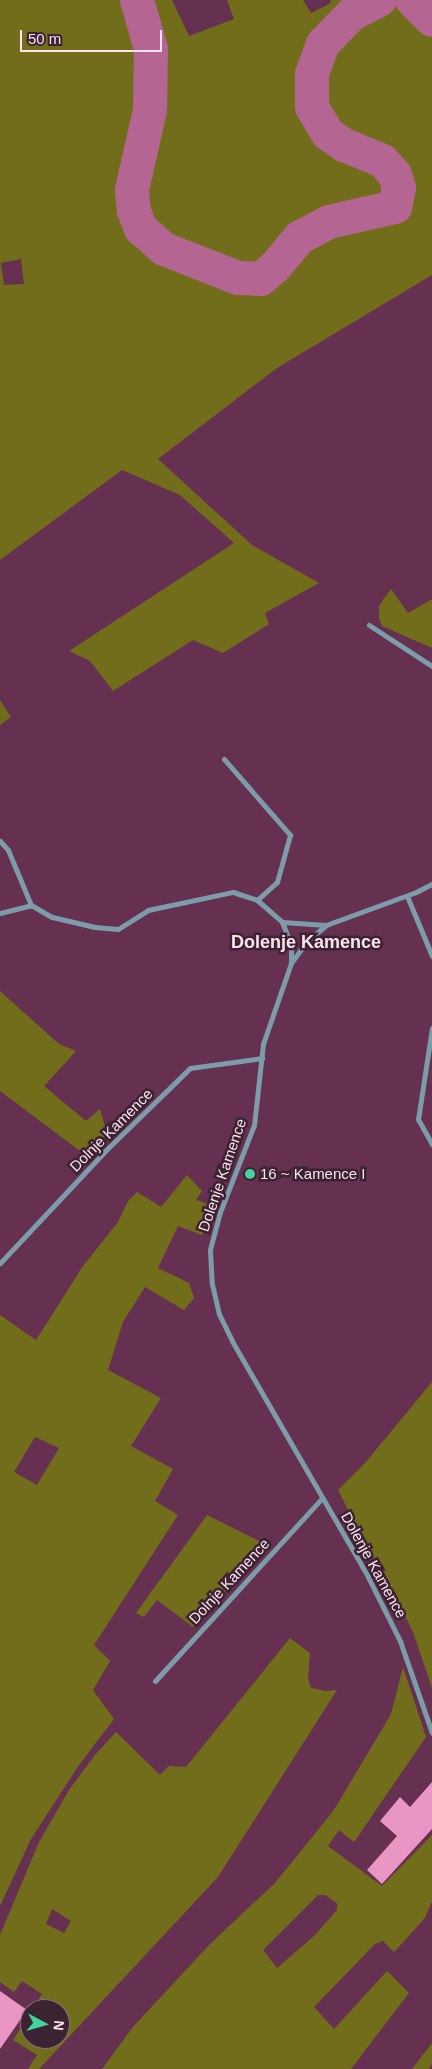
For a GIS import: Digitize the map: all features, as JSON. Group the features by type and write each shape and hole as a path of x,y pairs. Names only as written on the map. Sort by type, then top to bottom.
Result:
{"street":[{"path":"368,625 432,666"},
{"path":"224,759 290,835 277,882 257,900"},
{"path":"0,841 8,850 31,905 0,913"},
{"path":"291,963 306,942 326,925 407,896 432,884"},
{"name":"Dolenje Kamence","path":"31,905 52,917 95,927 118,929 148,910 213,894 234,892 257,900 282,922 291,944 291,963 263,1044 254,1124 220,1212 210,1250 212,1284 219,1314 232,1341 368,1577 400,1641 432,1733"},
{"path":"407,896 432,956"},
{"path":"282,922 326,925"},
{"path":"432,1028 418,1119 432,1144"},
{"name":"Dolnje Kamence","path":"0,1263 105,1151 190,1068 262,1058"},
{"name":"Dolnje Kamence","path":"155,1681 322,1498"}],"shaded area":[{"path":"0,0 126,0 139,31 143,56 140,113 128,200 131,221 143,240 163,255 219,280 237,285 261,284 272,280 279,275 295,253 312,240 340,227 401,212 406,195 399,174 386,157 366,144 345,139 330,128 322,108 320,86 323,59 332,41 385,3 404,5 432,29 432,275 277,368 158,459 252,545 319,583 265,613 269,624 223,653 193,640 113,691 90,661 69,651 234,543 180,495 122,470 0,560","holes":["21,259 24,284 4,285 1,263"]},
{"path":"146,0 172,0 189,36 234,19 227,0 303,0 311,13 331,3 330,0 358,0 332,16 313,45 305,75 302,99 316,134 336,150 355,155 379,165 392,181 388,201 357,204 308,223 293,234 275,257 257,270 241,272 183,248 146,226 136,189 158,87 160,47"},
{"path":"391,589 408,613 432,599 432,648 382,626 379,619 379,606"},
{"path":"0,700 11,717 0,725"},
{"path":"0,991 59,1044 76,1051 44,1086 86,1121 100,1109 107,1134 84,1154 0,1091"},
{"path":"187,1175 202,1191 196,1200 213,1206 202,1235 178,1226 158,1268 189,1283 194,1298 184,1310 145,1287 123,1322 108,1370 161,1398 131,1446 173,1469 155,1501 178,1515 94,1645 110,1661 93,1690 114,1719 79,1765 31,1839 0,1906 0,1315 36,1340 83,1266 118,1222 128,1201 137,1192 161,1207","holes":["35,1437 59,1448 37,1485 14,1472"]},
{"path":"432,1382 432,1688 413,1632 338,1490 365,1463"},
{"path":"207,1515 265,1544 236,1580 193,1627 157,1600 144,1617 136,1613"},
{"path":"290,1638 310,1653 308,1679 311,1688 326,1691 337,1690 218,1877 70,2036 70,1999 39,1999 42,1994 22,1981 14,1992 0,1982 0,1935 39,1842 69,1790 95,1755 116,1732 160,1775 169,1766 186,1767","holes":["52,1909 71,1921 64,1933 46,1924"]},
{"path":"403,1667 426,1737 354,1842 339,1830 328,1846 382,1886 432,1835 432,1901 425,1918 394,1952 383,1941 375,1944 314,2007 334,2029 387,1971 409,1993 351,2069 102,2069 133,2027 209,1945 275,1883 334,1810 391,1714","holes":["318,1895 325,1895 337,1903 337,1910 314,1936 277,1968 263,1950"]},
{"path":"20,2029 20,2044 13,2040"},
{"path":"432,2043 432,2064 429,2069 412,2069"},
{"path":"27,2049 58,2049 39,2069 28,2069 37,2055"}],"building":[{"path":"432,1782 432,1829 382,1884 367,1870 397,1836 380,1821 400,1797 410,1807"},
{"path":"0,1991 20,2005 20,2020 0,2049"}],"waterway":[{"path":"137,0 151,49 150,110 132,190 134,211 141,229 164,249 238,278 261,279 275,267 299,238 329,222 395,207 399,188 395,175 383,161 344,145 328,134 312,107 312,74 323,44 352,14 380,0"},
{"path":"412,0 432,20"}],"place":[{"name":"16 ~ Kamence I","path":"250,1174"}],"district":[{"name":"Dolenje Kamence","path":"306,942"}]}
